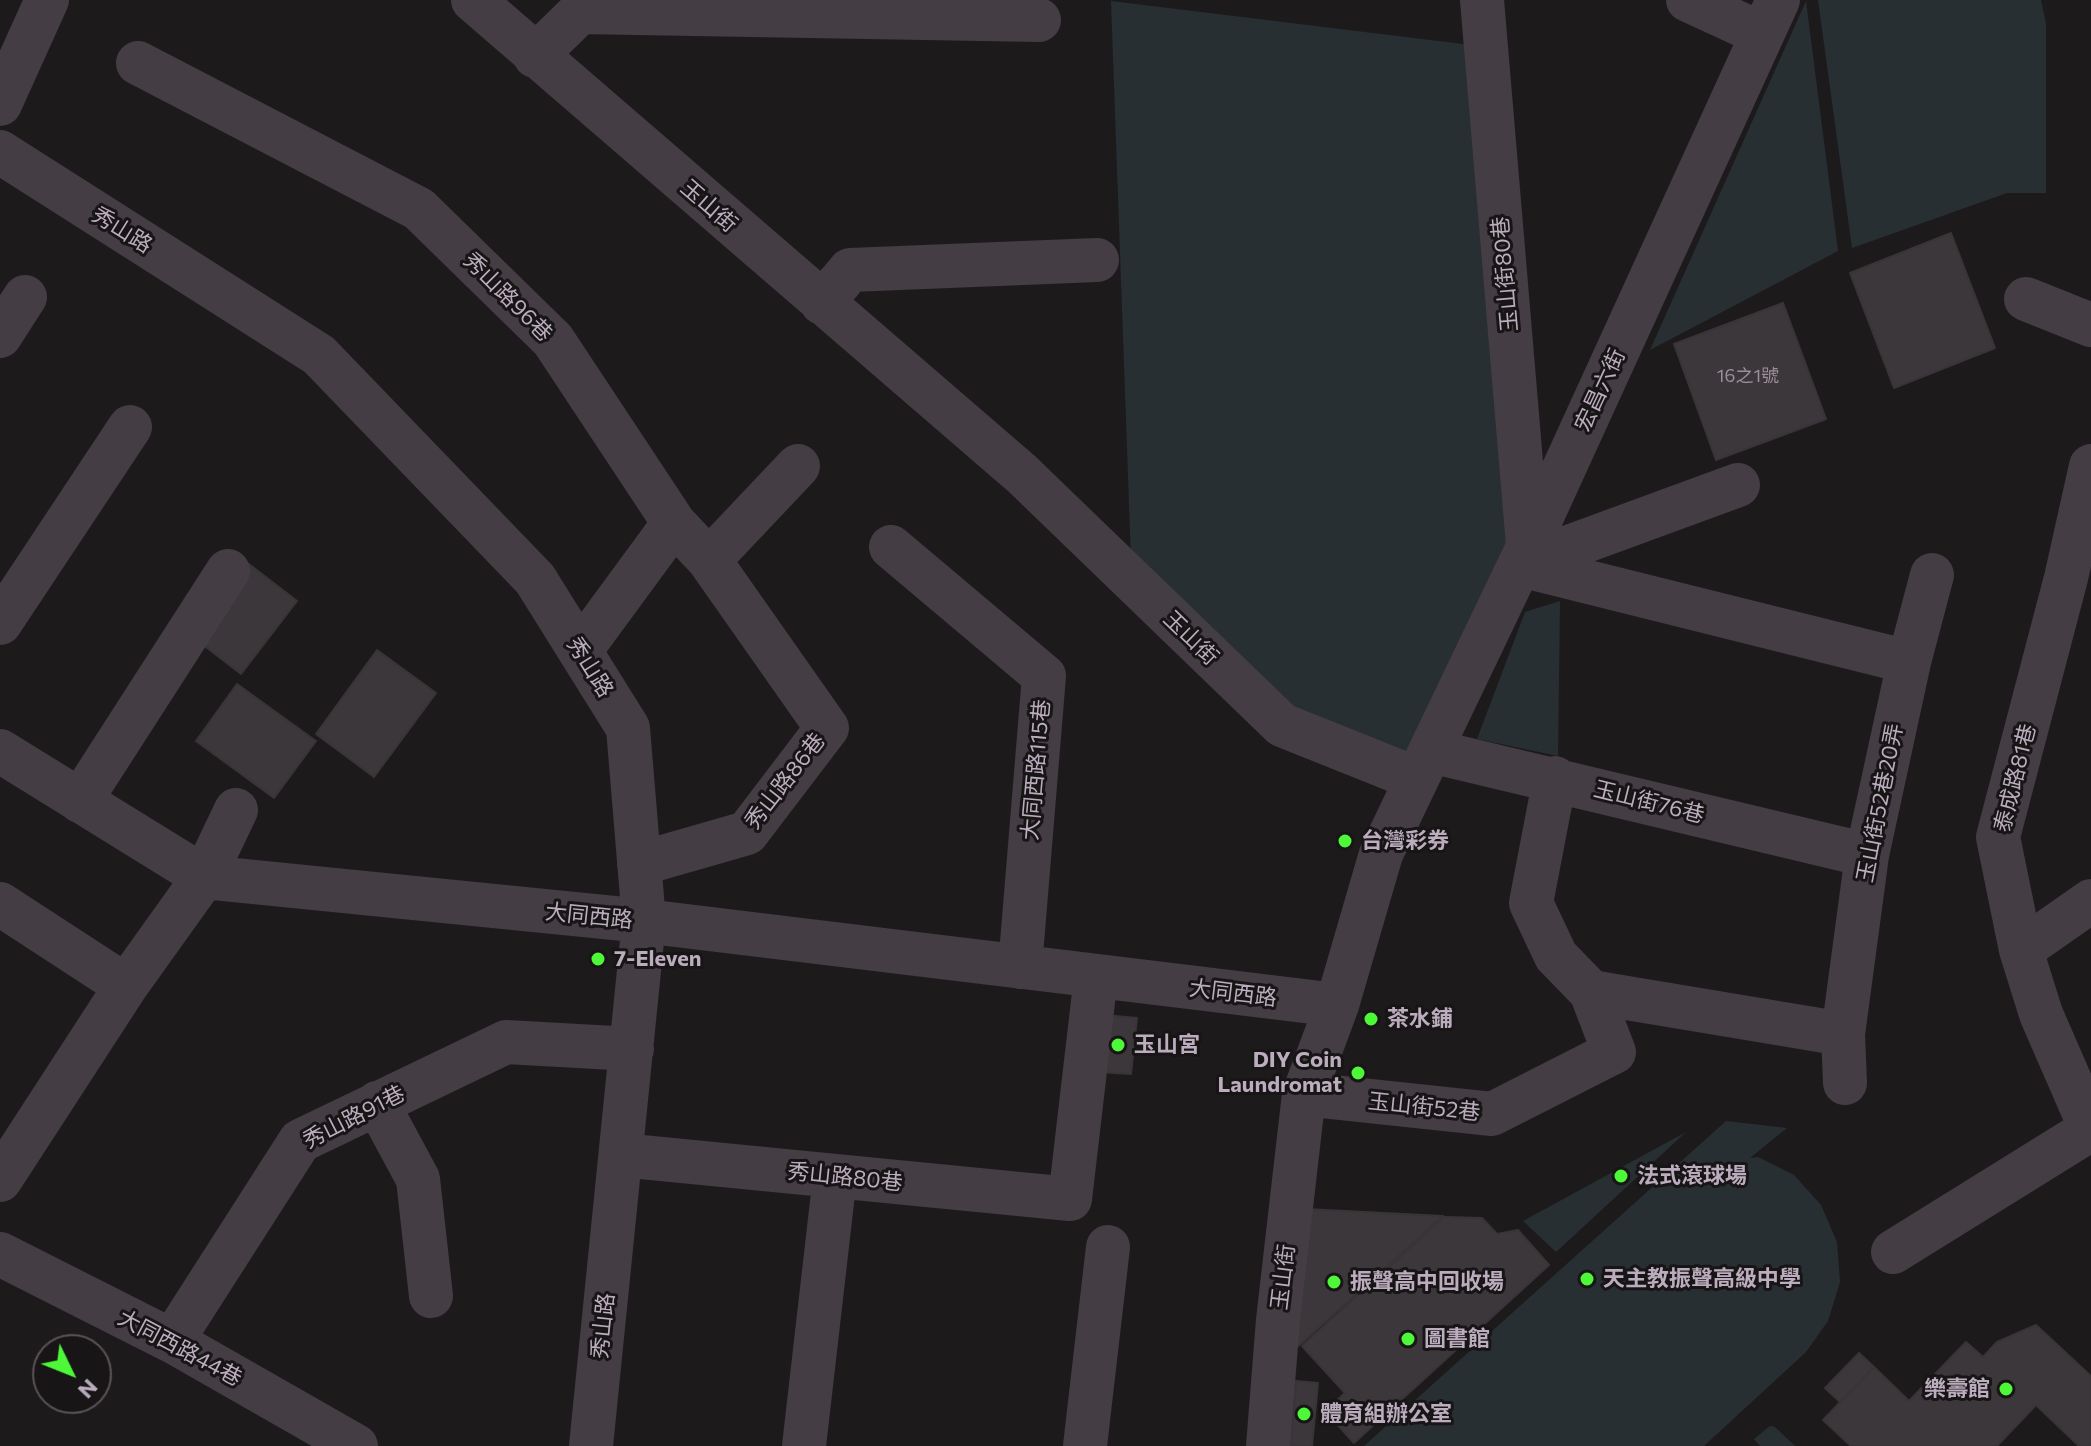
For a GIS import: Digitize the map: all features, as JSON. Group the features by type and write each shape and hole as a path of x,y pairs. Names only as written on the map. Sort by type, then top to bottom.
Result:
{"street":[{"path":"0,104 47,0"},
{"name":"玉山街","path":"473,0 1022,474 1282,725 1424,765 1381,854 1337,1005 1304,1094 1278,1320 1268,1446"},
{"name":"玉山街80巷","path":"1482,0 1524,556"},
{"path":"1688,0 1770,17"},
{"path":"535,56 580,12 1039,20"},
{"name":"宏昌六街","path":"1424,765 1524,556 1770,17"},
{"name":"秀山路96巷","path":"138,63 419,209 553,340 674,523 709,560"},
{"name":"秀山路","path":"0,152 319,355 535,579 628,728 644,921 591,1446"},
{"path":"822,303 850,270 1097,260"},
{"path":"0,336 25,297"},
{"path":"2026,299 2091,325"},
{"path":"0,623 130,427"},
{"path":"709,560 798,466"},
{"name":"泰成路81巷","path":"2091,466 2079,594 1998,837 2021,950 2041,1014 2091,1129"},
{"path":"1524,556 1738,485"},
{"path":"580,651 674,523"},
{"name":"大同西路115巷","path":"891,547 1044,676 1020,967"},
{"path":"1524,556 1909,662"},
{"name":"秀山路86巷","path":"639,864 747,833 827,728 709,560"},
{"path":"80,801 228,571"},
{"name":"玉山街52巷20弄","path":"1845,1083 1843,1034 1867,855 1909,662 1932,575"},
{"path":"0,751 204,877"},
{"name":"玉山街76巷","path":"1424,765 1555,778 1867,855"},
{"name":"玉山街52巷","path":"1304,1094 1492,1114 1614,1052 1591,992 1556,956 1531,903 1555,778"},
{"path":"0,1179 126,986 204,877 236,810"},
{"name":"大同西路","path":"204,877 644,921 1337,1005"},
{"path":"2021,950 2091,901"},
{"path":"0,904 126,986"},
{"name":"秀山路80巷","path":"621,1155 1070,1199 1096,976"},
{"path":"1591,992 1843,1034"},
{"name":"秀山路91巷","path":"172,1341 300,1141 506,1042 632,1049"},
{"path":"377,1103 418,1179 431,1296"},
{"path":"1893,1252 2091,1129"},
{"path":"804,1446 835,1176"},
{"path":"1085,1446 1108,1247"},
{"name":"大同西路44巷","path":"0,1254 172,1341 356,1446"}],"shaded area":[{"path":"1818,0 2041,0 2046,24 2046,193 2007,193 1852,248"},
{"path":"1111,1 1471,45 1514,539 1406,758 1282,701 1131,560"},
{"path":"1806,1 1838,251 1650,350"},
{"path":"1560,601 1558,756 1477,739 1525,612"},
{"path":"1726,1121 1787,1128 1750,1158 1758,1157 1794,1175 1821,1205 1837,1242 1840,1282 1828,1321 1806,1352 1704,1446 1364,1446"},
{"name":"法式滾球場","path":"1686,1132 1556,1252 1523,1221"},
{"path":"1770,1426 1795,1446 1760,1446 1754,1439"}],"building":[{"path":"1951,233 1995,348 1894,388 1850,273"},
{"path":"1783,303 1826,419 1716,460 1674,344"},
{"path":"245,561 297,601 241,674 189,634"},
{"path":"377,650 436,693 374,777 316,734"},
{"path":"237,684 316,741 274,798 196,741"},
{"name":"玉山宮","path":"1105,1015 1137,1018 1131,1074 1098,1072"},
{"name":"振聲高中回收場","path":"1306,1209 1443,1216 1296,1348"},
{"path":"1444,1217 1482,1218 1497,1234 1518,1230 1549,1265 1354,1443 1325,1411 1345,1393 1302,1346"},
{"name":"樂壽館","path":"2036,1325 2091,1376 2091,1446 2079,1446 2036,1405 1997,1446 1851,1446 1823,1420 1874,1367 1909,1401 1966,1342 1983,1357 1997,1342"},
{"path":"1859,1353 1874,1367 1840,1402 1825,1388"},
{"name":"體育組辦公室","path":"1296,1381 1318,1383 1312,1446 1290,1446"}],"place":[{"name":"台灣彩券","path":"1345,841"},
{"name":"7-Eleven","path":"598,959"},
{"name":"茶水鋪","path":"1371,1019"},
{"name":"玉山宮","path":"1118,1045"},
{"name":"DIY Coin Laundromat","path":"1358,1073"},
{"name":"法式滾球場","path":"1621,1176"},
{"name":"天主教振聲高級中學","path":"1587,1279"},
{"name":"振聲高中回收場","path":"1334,1282"},
{"name":"圖書館","path":"1408,1339"},
{"name":"樂壽館","path":"2006,1389"},
{"name":"體育組辦公室","path":"1304,1414"}]}
